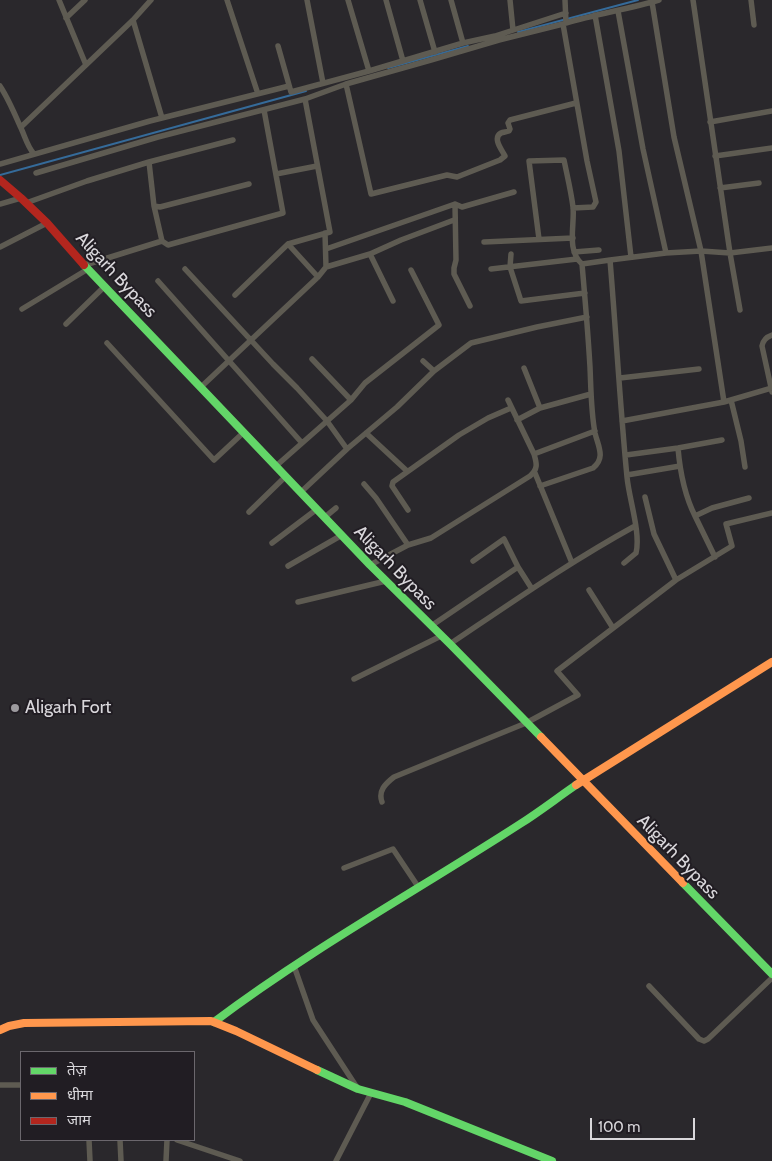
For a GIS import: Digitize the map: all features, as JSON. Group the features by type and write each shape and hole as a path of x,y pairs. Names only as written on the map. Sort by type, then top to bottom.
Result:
{"street":[{"path":"59,0 86,65"},
{"path":"66,18 85,0"},
{"path":"21,127 151,0"},
{"path":"227,0 258,94"},
{"path":"307,0 323,83"},
{"path":"348,0 369,71"},
{"path":"386,0 403,61"},
{"path":"420,0 435,52"},
{"path":"451,0 463,43"},
{"path":"510,0 512,30"},
{"path":"565,0 576,103 596,202 593,207 573,208"},
{"path":"278,46 291,92 512,30 618,11 659,0"},
{"path":"693,0 715,156 740,310"},
{"path":"751,0 754,25"},
{"path":"652,2 674,137 701,251 724,402"},
{"path":"618,11 643,149 666,253"},
{"path":"596,15 619,151 631,257"},
{"path":"36,173 158,137 305,99 346,84 566,19"},
{"path":"132,20 162,118"},
{"path":"346,84 372,194 447,175 457,177 500,160 505,156 497,136 509,131 508,123 510,120 576,103"},
{"path":"0,86 34,154"},
{"path":"0,164 162,118 289,86"},
{"path":"234,295 288,244 330,232 305,99"},
{"path":"149,162 154,206 162,241 168,245 283,213 264,110"},
{"path":"710,122 772,111"},
{"path":"0,204 24,201 149,162 233,140"},
{"path":"715,156 772,148"},
{"path":"540,239 529,161 564,160 573,208 574,252 579,262 585,293 591,394 595,431 601,455 598,464 593,468 540,486"},
{"path":"276,174 317,166"},
{"name":"Aligarh Bypass","path":"2,182 47,223 370,565 450,644 772,974"},
{"path":"720,188 759,183"},
{"path":"154,206 160,207 249,184"},
{"path":"326,249 455,204 462,207 514,192"},
{"path":"455,204 456,260 454,274 470,306"},
{"path":"201,387 318,277 326,267 370,254 454,220"},
{"path":"0,247 47,223"},
{"path":"325,233 326,267"},
{"path":"484,242 573,238"},
{"path":"22,308 87,267 162,241"},
{"path":"288,244 318,277"},
{"path":"491,269 610,260 666,253 701,251 730,253 772,248"},
{"path":"574,252 599,250"},
{"path":"370,254 393,301"},
{"path":"511,254 510,267 521,301 585,293"},
{"path":"610,260 622,421 637,548 636,553 624,563"},
{"path":"185,269 327,421 347,449"},
{"path":"276,466 351,400 365,383 439,325 411,270"},
{"path":"158,281 302,443"},
{"path":"66,324 105,286"},
{"path":"301,492 347,449 397,407 434,371 471,343 537,326 587,317"},
{"path":"622,421 724,402 772,389 762,346 762,342 772,335"},
{"path":"107,343 214,460 244,432"},
{"path":"312,359 351,400"},
{"path":"423,361 434,371"},
{"path":"524,368 540,408"},
{"path":"620,378 699,369"},
{"path":"517,420 540,408 591,394"},
{"path":"370,565 408,545 431,538 535,473 537,463 534,454 508,400"},
{"path":"731,400 741,441 745,468"},
{"path":"408,510 392,486 393,482 472,427 511,408"},
{"path":"534,454 595,431"},
{"path":"366,433 407,472"},
{"path":"626,455 722,440"},
{"path":"678,448 686,496 715,557"},
{"path":"627,474 680,466"},
{"path":"535,473 572,563"},
{"path":"249,512 286,476"},
{"path":"364,484 376,498 408,545"},
{"path":"645,497 654,534 676,580"},
{"path":"695,516 712,508 749,498"},
{"path":"325,517 336,508"},
{"path":"272,543 317,509"},
{"path":"382,802 380,796 382,789 394,777 526,723 578,695 556,671 676,580 732,546 726,524 772,512"},
{"path":"450,644 572,563 635,526"},
{"path":"288,566 342,535"},
{"path":"473,561 504,539 518,568 532,589"},
{"path":"431,626 518,568"},
{"path":"298,602 386,581"},
{"path":"589,590 613,628"},
{"path":"354,678 441,636"},
{"path":"214,1022 294,966 522,823 583,780 772,662"},
{"path":"344,868 394,849 419,888"},
{"path":"294,966 313,1020 358,1089"},
{"path":"648,986 704,1041 772,978"},
{"path":"0,1030 24,1023 211,1021 358,1089 405,1102 547,1160"},
{"path":"0,1085 20,1085"},
{"path":"336,1161 371,1093"},
{"path":"89,1141 90,1161"},
{"path":"120,1141 121,1161"},
{"path":"166,1161 167,1141"},
{"path":"180,1141 240,1161"}],"waterway":[{"path":"518,32 638,0"},
{"path":"388,68 468,46"},
{"path":"0,175 306,91"}],"traffic: fast":[{"path":"84,265 370,565 541,737"},
{"path":"214,1022 288,970 520,824 576,785"},
{"path":"683,883 772,974"},
{"path":"317,1070 358,1089 405,1102 552,1161"}],"traffic: slow":[{"path":"576,785 772,662"},
{"path":"541,737 683,883"},
{"path":"0,1030 24,1023 211,1021 317,1070"}],"traffic: jam":[{"path":"0,180 47,223 84,265"}],"place":[{"name":"Aligarh Fort","path":"15,708"}]}
